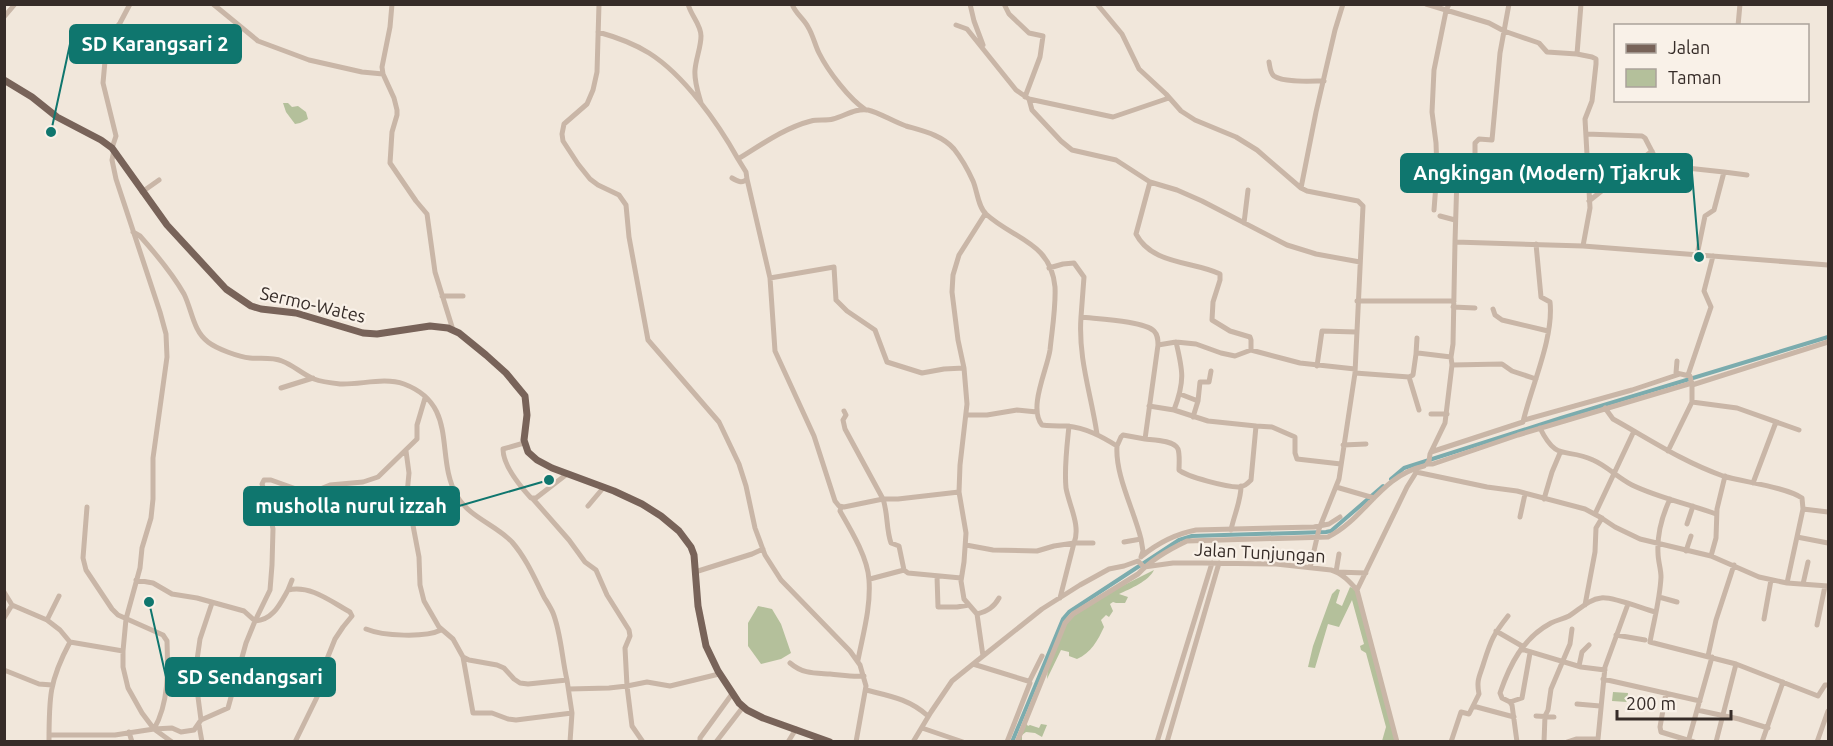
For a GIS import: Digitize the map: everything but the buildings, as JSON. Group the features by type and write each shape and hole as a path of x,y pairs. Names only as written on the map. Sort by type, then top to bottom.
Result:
{"main road":[{"name":"Sermo-Wates","path":"4,80 32,97 57,117 101,140 113,149 167,225 226,289 251,306 297,313 363,333 377,334 430,327 453,330"},
{"path":"453,330 506,373 525,396 527,415 524,443 528,452 537,460 567,474 642,504 679,531 694,555 700,622 706,646 732,694 743,707 763,718 820,740 830,741"}],"street":[{"path":"4,17 15,4"},
{"path":"130,4 120,23 107,39 103,83 116,136 112,160 116,179 160,312 166,334 167,357 153,458 151,519 126,619 123,667 128,688 138,707 154,729 172,741"},
{"path":"213,4 258,42 309,60 362,72 382,74"},
{"path":"392,4 382,67 382,74 394,98 397,110 392,132 390,163 427,214 435,272 453,330"},
{"path":"599,4 597,72 593,90 587,104 564,124 563,141 590,178 598,185 619,195 626,205 629,237 648,340 719,422 739,464 755,528 763,549 781,580 858,660 866,690 856,741"},
{"path":"688,4 689,10 699,25 701,37 695,71 696,85 702,105"},
{"path":"792,4 808,27 819,53 859,105 887,119 932,134 947,142 968,170 985,214 1032,244 1046,260 1054,286 1050,351 1038,400 1038,418 1042,425 1069,426 1097,434 1117,446"},
{"path":"970,4 985,52"},
{"path":"1004,4 1009,14 1029,33 1042,36 1040,57 1027,98 1032,110 1060,141 1072,150 1116,160 1150,182 1202,201 1287,245 1316,254 1360,262"},
{"path":"1097,4 1122,34 1139,69 1189,117 1236,137 1257,150 1272,165 1307,191 1362,203 1355,371 1336,487 1319,527 1310,568"},
{"path":"1301,188 1335,30 1343,4"},
{"path":"1426,4 1475,18 1539,43 1547,52 1577,54 1596,59 1593,97 1585,119 1590,208 1583,246"},
{"path":"1434,210 1437,171 1432,112 1434,70 1449,4"},
{"path":"1397,741 1357,590 1407,487 1416,472 1428,460 1444,427 1452,365 1457,176 1460,174 1475,175 1475,143 1479,139 1492,140 1498,71 1509,4"},
{"path":"1577,54 1581,4"},
{"path":"1738,24 1740,4"},
{"path":"956,25 967,29 1016,90 1027,98 1113,117 1169,98"},
{"path":"598,32 618,38 650,53 674,73 702,105 747,172 770,278 775,351 814,436 835,501 842,507 883,499 959,492"},
{"path":"1269,62 1272,74 1276,77 1295,81 1324,81"},
{"path":"738,159 800,125 817,120 830,120 854,111 868,110"},
{"path":"1586,134 1642,136 1659,165 1663,167 1747,175"},
{"path":"1589,201 1652,151"},
{"path":"1697,255 1703,222 1705,216 1714,210 1724,172"},
{"path":"732,178 738,182 747,179"},
{"path":"142,192 159,180"},
{"path":"1150,182 1137,237 1149,249 1173,261 1192,264 1220,274 1221,278 1213,302 1212,320 1230,331 1250,337 1251,350"},
{"path":"1244,223 1248,190"},
{"path":"983,656 977,614 963,596 961,578 966,545 965,521 959,492 960,454 967,415 964,368 954,314 952,275 959,255 985,214"},
{"path":"1440,216 1455,220"},
{"path":"133,232 140,236 175,279 200,333 208,342 245,357 284,361 312,378 325,382 402,383 430,401 438,416 445,446 448,474 455,494 462,505 513,543 532,573 553,614 572,713 570,741"},
{"path":"1455,242 1583,246 1828,265"},
{"path":"1428,460 1433,464 1486,441 1521,424 1524,420 1548,331 1550,309 1550,302 1540,297 1536,244"},
{"path":"1668,451 1692,402 1691,380 1711,309 1704,291 1713,256"},
{"path":"1049,268 1074,263 1084,277 1079,336 1097,434"},
{"path":"770,278 834,267 836,300 847,311 875,330 887,362 922,373 964,368"},
{"path":"442,296 463,296"},
{"path":"1357,301 1454,304 1474,308"},
{"path":"1493,309 1495,315 1502,320 1548,331"},
{"path":"1081,317 1125,321 1154,331 1158,338 1145,439"},
{"path":"1317,366 1322,331 1356,332"},
{"path":"1158,345 1176,342 1196,344 1227,355 1240,356 1251,350 1317,366 1409,377 1413,375 1417,338"},
{"path":"1173,410 1180,394 1183,372 1176,342"},
{"path":"1524,420 1598,407 1828,342"},
{"path":"1416,354 1421,352 1451,357"},
{"path":"1677,361 1676,371 1691,380"},
{"path":"1452,365 1502,364 1512,371 1536,379"},
{"path":"1193,417 1200,382 1209,382 1211,371"},
{"path":"914,741 952,681 1059,598 1109,568 1141,562 1187,541 1328,537 1336,533 1394,479 1428,460 1486,441 1540,428 1680,374"},
{"path":"1409,377 1419,410"},
{"path":"281,388 312,378"},
{"path":"1180,394 1198,401"},
{"path":"70,642 58,665 49,697 49,738 104,736 172,728 188,732 194,730 200,722 228,708 240,663 255,621 270,590 273,529 262,484 264,480 313,492 330,485 363,482 378,477 417,440 417,425 425,398"},
{"path":"1692,402 1737,408 1799,430"},
{"path":"1149,406 1173,410 1208,421 1272,427 1295,437 1297,459 1341,464"},
{"path":"1598,407 1613,419 1695,465 1725,476 1799,496 1803,501 1803,508 1787,583"},
{"path":"967,415 987,415 1017,410 1037,411"},
{"path":"844,411 845,429 887,509 889,538 891,543 899,546 904,570 908,573 961,578"},
{"path":"1431,414 1447,414"},
{"path":"1753,483 1776,422"},
{"path":"1059,598 1076,534 1066,488 1069,426"},
{"path":"1017,741 1052,653 1069,618 1138,574 1143,551 1141,539 1116,454 1122,436 1163,441 1176,446 1179,470 1183,473 1210,482 1241,486 1249,483 1252,477 1256,426"},
{"path":"1540,428 1551,445 1560,453 1589,458 1606,466 1630,484 1716,514"},
{"path":"1595,514 1634,431"},
{"path":"524,443 504,449 509,468 522,488 569,540 585,562 596,570 607,595 629,630 630,636 625,648 632,726 643,741"},
{"path":"1343,445 1366,444"},
{"path":"406,451 409,473 407,494 419,557 420,585 424,601 441,630 453,639 463,657 472,699 472,713 492,713 516,720 572,713"},
{"path":"1544,499 1560,453"},
{"path":"1416,472 1525,494 1585,509 1629,535 1658,545 1711,556 1751,574 1771,580 1827,586 1817,625"},
{"path":"533,499 567,474"},
{"path":"1711,556 1716,538 1716,514 1725,476"},
{"path":"1231,530 1241,497 1241,486"},
{"path":"1336,487 1373,498"},
{"path":"588,506 604,488"},
{"path":"1520,517 1525,494"},
{"path":"1648,641 1659,597 1660,525 1670,499"},
{"path":"1687,524 1693,506"},
{"path":"87,507 83,558 86,570 118,615 163,635 167,641 166,692 162,715 154,729"},
{"path":"842,507 840,511 858,543 870,579 868,610 858,660"},
{"path":"1803,508 1828,512"},
{"path":"1141,562 1160,543 1180,533 1196,530 1319,527 1340,517"},
{"path":"1585,604 1595,552 1595,532 1602,518"},
{"path":"1686,551 1690,536"},
{"path":"1797,537 1828,543"},
{"path":"1124,542 1141,539"},
{"path":"966,545 993,550 1037,551 1074,543 1093,543"},
{"path":"695,572 763,549"},
{"path":"1339,554 1336,572 1366,573"},
{"name":"Jalan Tunjungan","path":"1141,562 1276,564 1310,568 1336,572 1357,590"},
{"path":"1803,584 1808,562"},
{"path":"1157,741 1212,563"},
{"path":"1167,741 1219,563"},
{"path":"1666,693 1661,732 1690,741 1716,621 1734,565"},
{"path":"870,579 904,570"},
{"path":"937,576 938,607 957,608 969,605"},
{"path":"136,580 153,583 172,594 197,598 244,611 255,621"},
{"path":"255,621 265,619 277,610 292,580"},
{"path":"1764,619 1771,580"},
{"path":"288,590 303,589 318,594 350,612 352,616 336,639 327,659 320,691 295,741"},
{"path":"4,592 12,605 47,620 70,642 123,651"},
{"path":"47,620 59,596"},
{"path":"1530,653 1522,698 1510,702 1502,698 1500,693 1521,647 1551,623 1568,616 1595,599 1605,597 1655,612"},
{"path":"1659,597 1677,602"},
{"path":"977,614 996,605 999,598"},
{"path":"202,741 195,674 201,639 212,603"},
{"path":"1567,741 1598,739 1605,670 1628,604"},
{"path":"4,618 12,605"},
{"path":"1451,741 1461,712 1469,714 1479,693 1477,684 1488,647 1496,631 1508,616"},
{"path":"366,629 375,633 412,635 435,633 441,630"},
{"path":"1544,741 1545,716 1553,683 1570,644 1572,629"},
{"path":"1496,631 1530,653 1578,666 1605,670"},
{"path":"1616,635 1736,663 1818,696 1825,685 1828,685"},
{"path":"1578,666 1582,652 1589,645"},
{"path":"1006,741 1029,687 1029,682 1042,656"},
{"path":"463,657 497,665 504,668 514,679 528,684 567,680"},
{"path":"790,663 796,669 808,674 864,676"},
{"path":"1716,741 1736,663"},
{"path":"973,664 1029,682"},
{"path":"4,670 39,684 52,685"},
{"path":"568,688 607,688 647,682 670,686 720,674"},
{"path":"1603,679 1700,700"},
{"path":"1762,741 1783,682"},
{"path":"866,690 900,698 919,708 928,716"},
{"path":"700,741 732,694"},
{"path":"1510,702 1517,741"},
{"path":"1577,704 1600,706"},
{"path":"1473,706 1514,717"},
{"path":"716,741 743,707"},
{"path":"1697,710 1768,728"},
{"path":"1167,711 1176,714"},
{"path":"1817,741 1828,711"},
{"path":"1536,716 1554,717"},
{"path":"922,728 963,741"},
{"path":"788,741 796,729"},
{"path":"129,732 132,741"}],"green space":[{"path":"283,103 288,103 292,107 298,106 306,112 308,119 295,124 286,112"},
{"path":"1154,570 1144,581 1119,594 1128,597 1125,603 1110,604 1113,611 1109,617 1106,615 1101,620 1104,627 1090,650 1077,659 1069,656 1069,652 1061,650 1047,679 1048,665 1066,621 1110,592"},
{"path":"1350,587 1357,590 1397,741 1382,741 1386,727 1366,653 1361,650 1360,646 1364,644 1352,600 1339,627 1328,624 1315,668 1308,667 1313,646 1332,594 1337,589 1340,590 1336,603 1342,606"},
{"path":"758,606 772,609 781,624 791,653 781,659 761,664 748,646 748,623"},
{"path":"1613,692 1628,693 1627,702 1612,701"},
{"path":"1025,722 1028,726 1039,728 1041,724 1047,725 1042,737 1026,732 1022,735 1022,741 1018,742"}],"waterway":[{"path":"1391,479 1404,468 1828,337"},
{"path":"1012,742 1063,619 1069,612 1179,540 1192,536 1331,531 1383,486"}],"place":[{"name":"SD Karangsari 2","path":"51,132"},
{"name":"Angkingan (Modern) Tjakruk","path":"1699,257"},
{"name":"musholla nurul izzah","path":"549,480"},
{"name":"SD Sendangsari","path":"149,602"}]}
